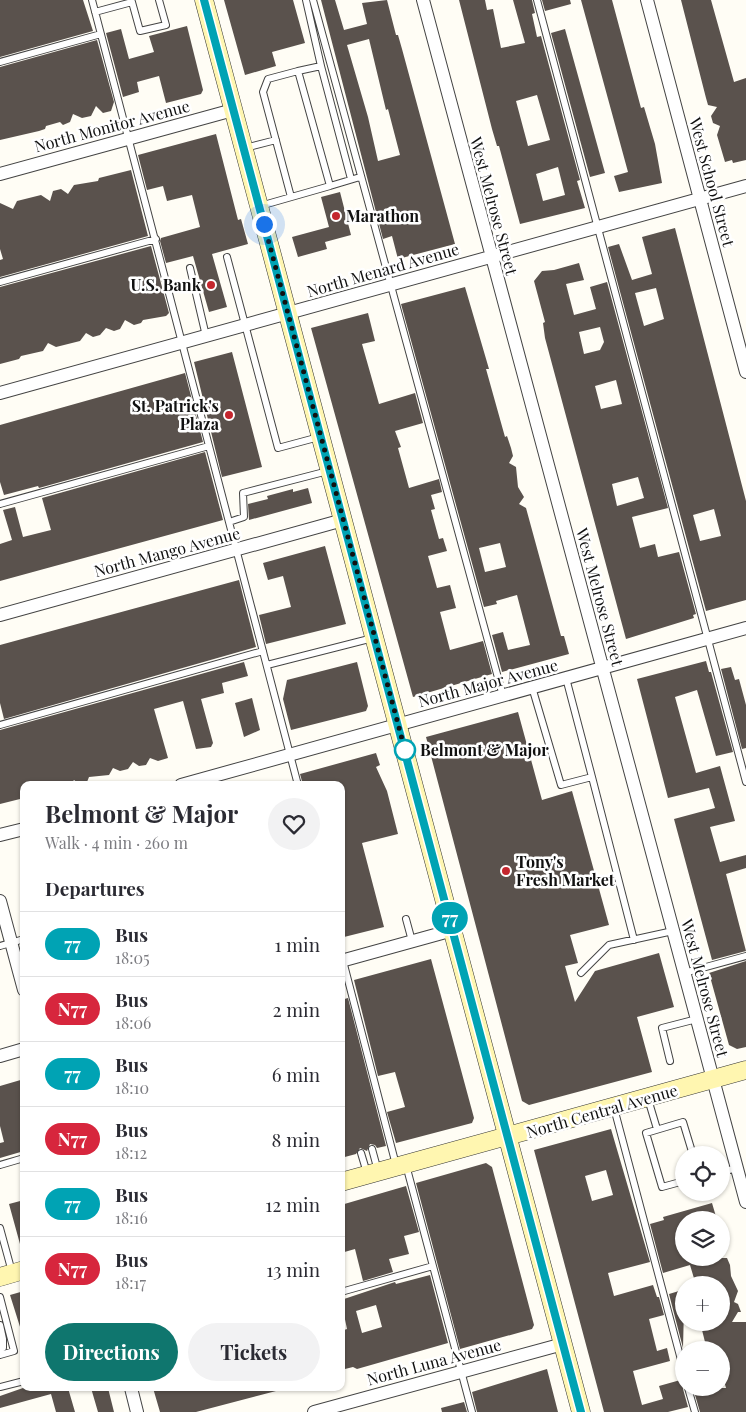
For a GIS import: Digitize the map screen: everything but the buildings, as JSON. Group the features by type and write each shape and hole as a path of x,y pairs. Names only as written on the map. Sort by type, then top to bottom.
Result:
{"main road":[{"path":"204,0 581,1412"},
{"name":"North Central Avenue","path":"345,1181 746,1070"}],"street":[{"name":"West Melrose Street","path":"422,0 684,973 737,1168 744,1185 746,1202"},
{"name":"West School Street","path":"647,0 746,372"},
{"name":"North Monitor Avenue","path":"0,174 233,110"},
{"name":"North Menard Avenue","path":"0,392 746,186"},
{"name":"North Mango Avenue","path":"0,615 343,520"},
{"name":"North Major Avenue","path":"196,781 746,628"},
{"path":"0,835 20,829"},
{"path":"0,901 20,974"},
{"path":"345,957 453,930"},
{"path":"0,1056 20,1050"},
{"name":"North Luna Avenue","path":"314,1412 563,1344"},
{"path":"132,1391 137,1412"}],"lane":[{"path":"92,0 297,781"},
{"path":"95,12 132,2 140,32 166,25 159,0"},
{"path":"306,0 321,66 351,179"},
{"path":"313,0 503,696"},
{"path":"536,0 746,782"},
{"path":"0,62 101,34"},
{"path":"291,197 263,92 268,78 321,66"},
{"path":"298,71 330,186"},
{"path":"244,148 276,140"},
{"path":"259,206 360,177"},
{"path":"0,282 156,239"},
{"path":"227,257 278,448 321,437"},
{"path":"190,268 206,336"},
{"path":"0,504 209,446"},
{"path":"229,522 244,517 242,493 330,470"},
{"path":"267,666 374,638"},
{"path":"0,725 263,651"},
{"path":"566,678 634,940"},
{"path":"532,687 561,785 592,777"},
{"path":"406,919 412,941"},
{"path":"581,973 609,945 673,931"},
{"path":"684,973 746,956"},
{"path":"345,969 401,1166 433,1266 472,1412"},
{"path":"670,1061 662,1028 697,1019"},
{"path":"648,1098 657,1129"},
{"path":"614,1107 676,1341"},
{"path":"675,1183 662,1187 646,1133 683,1122 690,1146"},
{"path":"372,1150 373,1174"},
{"path":"361,1153 373,1174"},
{"path":"0,1165 20,1159"},
{"path":"730,1170 737,1168"},
{"path":"0,1228 12,1273"},
{"path":"345,1291 433,1266"},
{"path":"0,1298 14,1351 0,1355"},
{"path":"0,1324 4,1339 3,1348 0,1349"},
{"path":"0,1387 20,1382"},
{"path":"690,1396 695,1412"}],"bus line":[{"name":"77","path":"204,0 581,1412"}],"place":[{"name":"Marathon","path":"336,216"},
{"name":"U.S. Bank","path":"211,285"},
{"name":"St. Patrick's Plaza","path":"229,415"},
{"name":"Belmont & Major","path":"405,750"},
{"name":"Tony's Fresh Market","path":"506,871"}],"route":[{"path":"264,224 405,750"}]}
